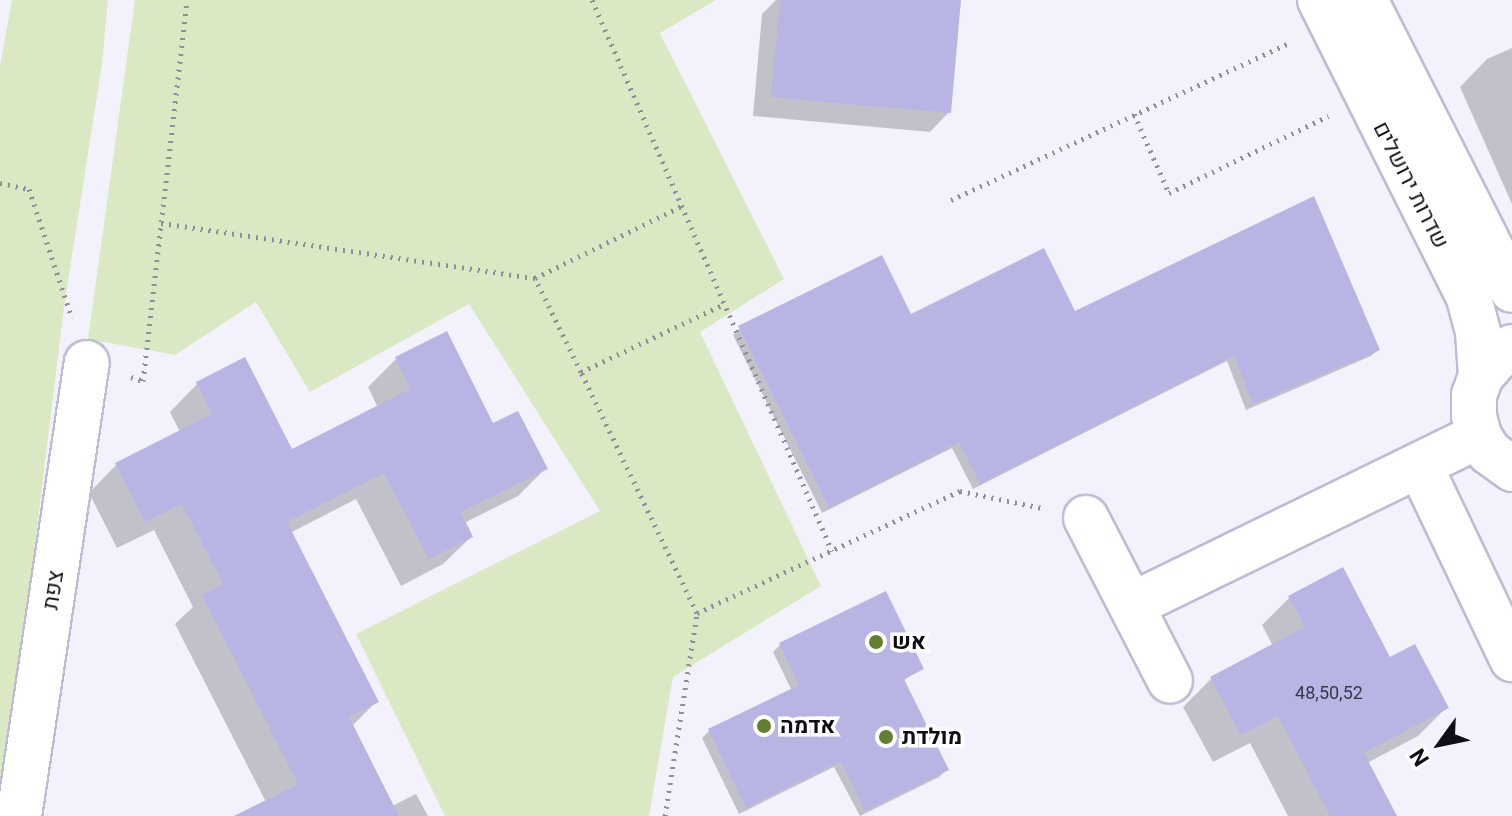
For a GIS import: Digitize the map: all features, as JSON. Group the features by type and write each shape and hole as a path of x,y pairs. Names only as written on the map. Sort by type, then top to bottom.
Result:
{"street":[{"name":"שדרות ירושלים","path":"1339,8 1512,290"},
{"name":"שדרות ירושלים","path":"1339,8 1469,298 1478,332 1497,362 1474,395 1474,416 1479,436"},
{"name":"צפת","path":"19,816 87,363"},
{"path":"1132,605 1479,436 1489,452 1512,469"},
{"path":"1420,466 1512,659"},
{"path":"1086,518 1170,681"}],"path":[{"path":"0,183 29,189 87,363 143,381 187,0"},
{"path":"592,0 832,551"},
{"path":"951,200 1134,114 1339,8"},
{"path":"1134,114 1169,193 1339,111"},
{"path":"161,223 535,278 682,206"},
{"path":"535,278 697,613 665,816"},
{"path":"581,372 724,304"},
{"path":"697,613 960,491 1086,518"}],"green space":[{"path":"12,0 108,0 102,64 64,307 31,578 0,779 0,66"},
{"path":"135,0 716,0 660,33 784,279 700,332 821,586 673,677 649,816 445,816 356,634 600,511 469,304 310,392 256,302 175,355 88,339"}],"building":[{"path":"780,0 961,0 951,113 771,97"},
{"path":"1314,196 1380,350 1253,404 1234,356 980,484 959,442 829,508 738,326 882,255 911,314 1044,248 1075,311"},
{"path":"447,331 493,423 518,411 548,469 461,512 473,537 429,559 384,473 287,522 379,702 349,717 399,816 234,816 298,784 202,595 223,584 182,504 145,522 115,463 212,414 196,382 245,357 292,449 410,389 395,357"},
{"path":"1343,567 1390,657 1415,644 1449,708 1364,753 1397,816 1330,816 1278,716 1241,735 1210,677 1305,627 1288,596"},
{"path":"886,591 924,669 904,679 949,770 865,811 841,761 746,808 708,729 799,685 779,643"}],"place":[{"name":"אש","path":"876,642"},
{"name":"אדמה","path":"764,726"},
{"name":"מולדת","path":"886,737"}]}
